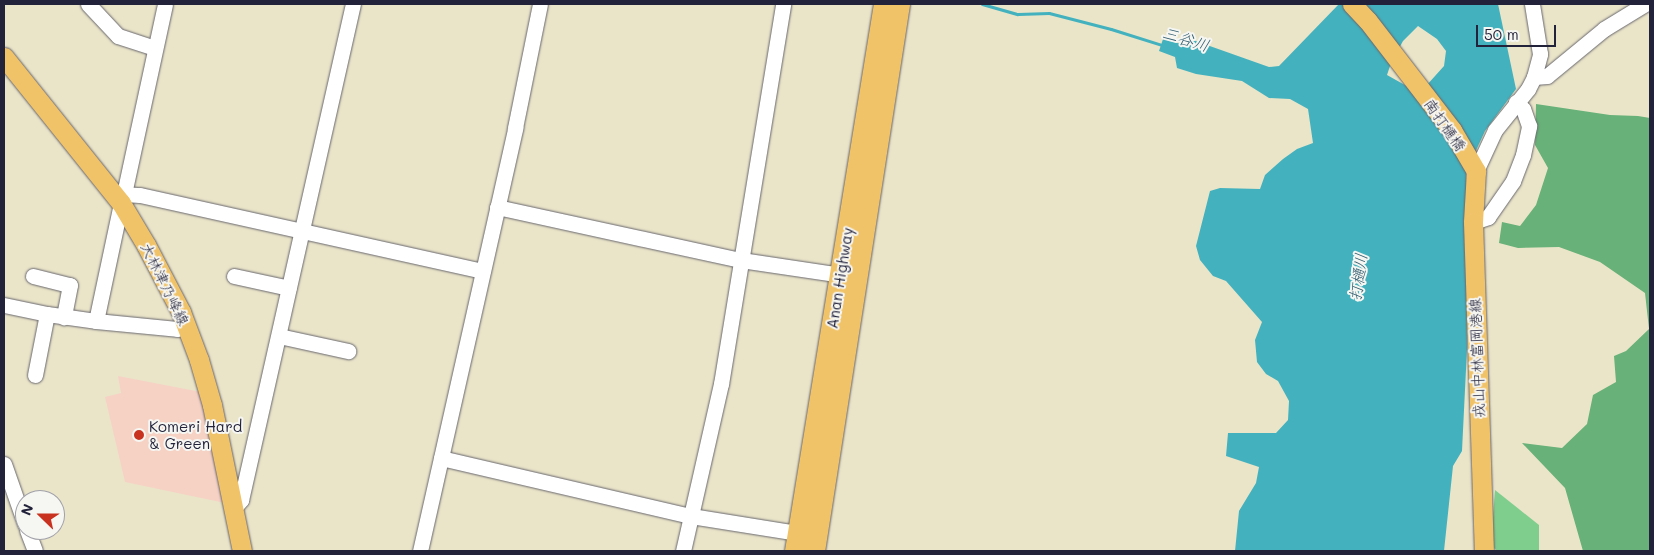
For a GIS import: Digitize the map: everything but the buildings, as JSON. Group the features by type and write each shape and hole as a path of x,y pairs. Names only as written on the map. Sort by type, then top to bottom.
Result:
{"highway":[{"name":"Anan Highway","path":"796,542 884,4"},
{"name":"Anan Highway","path":"814,551 884,4"}],"main road":[{"name":"南打樋橋","path":"1352,4 1452,130 1474,169"},
{"name":"大林津乃峰線","path":"4,57 121,199 164,278 186,327 212,405 242,551"},
{"name":"戎山中林富岡港線","path":"1474,169 1473,222 1484,551"}],"street":[{"path":"88,4 118,36 155,48"},
{"path":"96,321 121,199 165,4"},
{"path":"234,508 241,500 353,4"},
{"path":"420,551 483,271 540,4"},
{"path":"683,551 721,384 783,4"},
{"path":"1474,169 1495,130 1528,89 1534,77 1540,54 1532,4"},
{"path":"1534,77 1547,76 1604,30 1645,4"},
{"path":"1473,222 1488,217 1513,181 1523,155 1529,126 1523,109 1516,102"},
{"path":"121,199 302,230 483,271"},
{"path":"497,207 741,260 840,275"},
{"path":"33,276 70,285 64,317"},
{"path":"234,276 289,288"},
{"path":"4,305 64,317 96,321 177,328 186,327"},
{"path":"35,375 47,314"},
{"path":"278,336 348,351"},
{"path":"441,458 796,542"},
{"path":"4,464 15,495"}],"shaded area":[{"path":"118,376 201,392 225,503 125,482 105,397 121,393"}],"green space":[{"path":"1536,104 1610,115 1650,118 1650,551 1583,551 1565,488 1522,443 1562,448 1587,424 1593,395 1616,382 1614,356 1626,351 1649,329 1645,293 1600,262 1559,247 1518,248 1499,243 1502,222 1520,226 1536,205 1548,168 1535,145"},
{"path":"1495,490 1539,525 1539,551 1497,551 1491,545"}],"water":[{"name":"打樋川","path":"1339,4 1498,4 1516,89 1485,131 1466,172 1467,349 1462,451 1453,466 1444,551 1235,551 1239,511 1256,483 1259,467 1226,456 1228,433 1276,433 1288,420 1289,401 1278,381 1266,374 1257,362 1255,340 1262,322 1226,281 1213,276 1200,260 1196,246 1210,191 1220,188 1260,189 1265,175 1283,159 1297,149 1313,143 1308,109 1290,99 1269,98 1242,81 1196,74 1177,68 1175,57 1159,51 1163,39 1181,44 1190,39 1269,67 1279,66","holes":["1418,26 1437,39 1446,51 1444,66 1426,86 1412,89 1387,75 1403,41"]}],"waterway":[{"name":"三谷川","path":"982,4 1018,14 1049,13 1111,29 1165,46"}],"place":[{"name":"Komeri Hard & Green","path":"139,435"}]}
